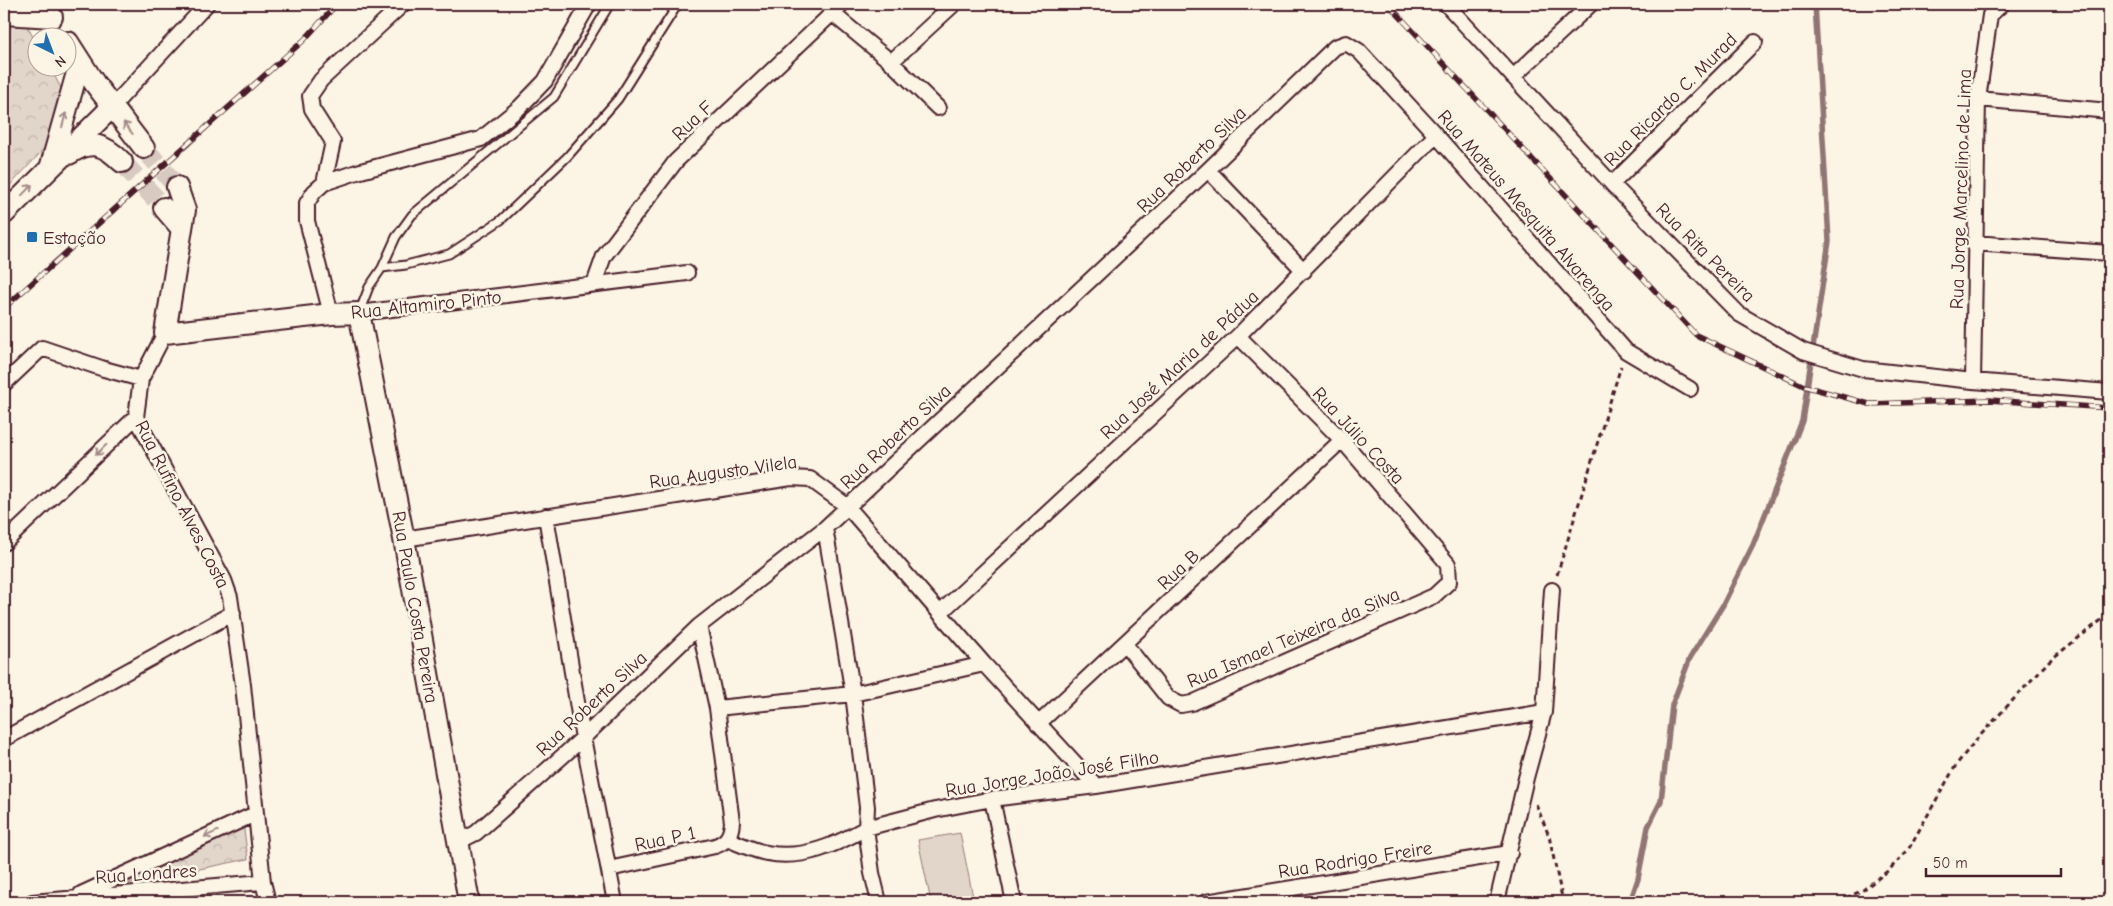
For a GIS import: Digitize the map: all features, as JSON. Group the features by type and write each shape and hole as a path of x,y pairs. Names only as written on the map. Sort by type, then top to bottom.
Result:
{"street":[{"path":"4,214 112,108 206,4"},
{"path":"324,183 333,142 312,109 310,96 320,80 403,4"},
{"path":"331,314 306,211 314,192 324,183 396,160 481,139 519,108 545,81 589,4"},
{"path":"891,62 954,4"},
{"name":"Rua Rita Pereira","path":"1446,4 1612,184 1739,314 1802,350 1863,369 1973,381 2109,392"},
{"path":"1513,77 1590,4"},
{"name":"Rua Jorge Marcelino de Lima","path":"1973,381 1978,99 1990,15 2002,4"},
{"path":"838,9 938,108"},
{"name":"Rua F","path":"594,284 604,256 676,161 838,9"},
{"path":"4,14 48,11 59,28"},
{"name":"Rua Ricardo C. Murad","path":"1612,184 1755,42"},
{"name":"Rua Mateus Mesquita Alvarenga","path":"1346,43 1359,51 1626,351 1690,389"},
{"name":"Rua Roberto Silva","path":"458,842 476,833 583,738 699,626 825,528 1208,170 1335,46 1346,43"},
{"path":"78,59 112,108 144,148"},
{"path":"51,167 80,62"},
{"path":"1978,99 2109,111"},
{"name":"Rua José Maria de Pádua","path":"941,612 1238,336 1436,136"},
{"path":"51,167 80,147 88,145 98,145 111,151 122,162"},
{"path":"1208,170 1304,271"},
{"name":"Rua Rufino Alves Costa","path":"177,187 185,210 165,333 141,379 136,417 224,580 232,613 242,685 263,882 268,902"},
{"path":"164,208 182,229"},
{"path":"1974,243 2109,253"},
{"name":"Rua Altamiro Pinto","path":"165,333 331,314 359,313 687,273"},
{"name":"Rua Paulo Costa Pereira","path":"359,313 404,539 469,902"},
{"name":"Rua Júlio Costa","path":"1238,336 1342,440 1448,564"},
{"path":"4,384 42,348 104,369 141,379"},
{"path":"4,542 136,417"},
{"name":"Rua B","path":"1038,724 1342,440"},
{"name":"Rua Augusto Vilela","path":"404,539 791,478 810,478 847,506 941,612 984,664 1096,786"},
{"path":"546,516 583,738 615,902"},
{"path":"825,528 853,694 867,807 866,828 872,873 879,902"},
{"name":"Rua Ismael Teixeira da Silva","path":"1125,644 1168,698 1181,705 1192,703 1434,596 1449,582 1448,564"},
{"path":"1497,902 1526,778 1544,712 1552,590"},
{"path":"4,740 232,613"},
{"path":"699,626 717,708 732,822 727,839"},
{"path":"717,708 853,694 984,664"},
{"name":"Rua Jorge João José Filho","path":"727,839 766,853 788,855 838,844 866,828 935,810 992,799 1096,786 1544,712"},
{"path":"992,799 1014,902"},
{"path":"76,897 255,814"},
{"name":"Rua P 1","path":"609,869 710,848 727,839"},
{"name":"Rua Rodrigo Freire","path":"1206,902 1510,853"},
{"name":"Rua Londres","path":"32,902 76,897 185,896 263,882"}],"lane":[{"path":"359,313 369,287 382,268 396,238 412,215 554,97 610,4"},
{"path":"382,268 406,265 449,254 500,220 567,157 618,99 678,4"}],"path":[{"path":"1552,590 1626,351"},
{"path":"1838,902 1869,885 1889,870 1908,850 1956,765 1982,734 2049,661 2109,614"},
{"path":"1526,778 1549,836 1563,902"}],"green space":[{"path":"27,25 28,78 56,78 65,95 57,135 4,192 4,26"},
{"path":"243,823 248,859 112,887"},
{"path":"960,833 974,902 931,902 918,840"}],"waterway":[{"path":"1630,902 1638,879 1648,827 1661,801 1672,705 1690,658 1723,605 1753,545 1802,421 1829,241 1815,4"}],"tunnel":[{"path":"144,148 177,187"},
{"path":"122,162 164,208"}],"railway":[{"path":"4,308 304,40 337,4"},
{"path":"1388,4 1696,335 1804,386 1869,404 1989,400 2109,408"}],"place":[{"name":"Estação","path":"32,237"}]}
